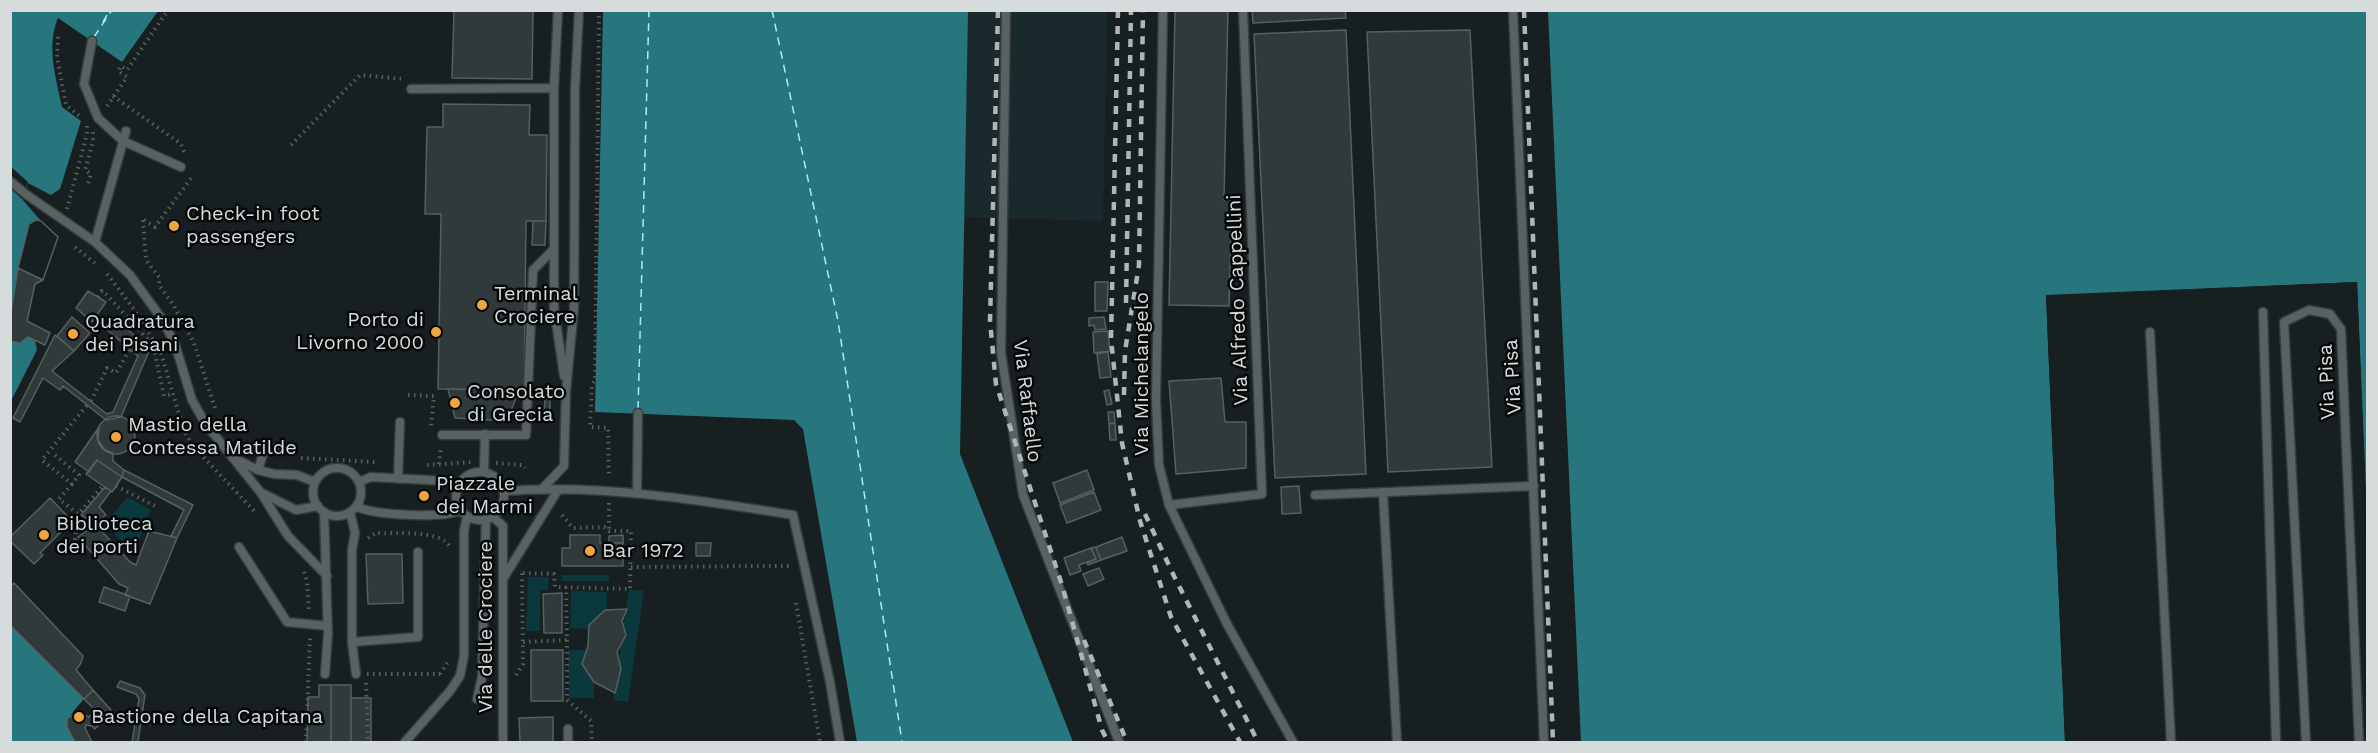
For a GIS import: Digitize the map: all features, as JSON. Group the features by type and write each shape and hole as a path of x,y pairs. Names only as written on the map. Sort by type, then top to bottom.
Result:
{"lane":[{"path":"558,10 554,88 554,308 566,392"},
{"path":"542,489 564,466 566,392 574,308 575,88 579,10"},
{"name":"Via Raffaello","path":"1006,10 1001,352 1021,484 1027,506 1119,742"},
{"name":"Via Michelangelo","path":"1163,10 1156,432 1159,465 1169,505 1227,624 1293,742"},
{"name":"Via Alfredo Cappellini","path":"1169,505 1262,494 1243,10"},
{"name":"Via Pisa","path":"1513,10 1544,742"},
{"path":"92,41 84,84 98,118 123,141 180,167"},
{"path":"411,89 554,88"},
{"path":"95,242 126,130"},
{"path":"10,181 95,242 130,275 162,319 175,344 192,400 205,423 261,493 288,536 327,576"},
{"path":"442,435 526,435 532,270 554,249"},
{"name":"Via Pisa","path":"2306,742 2284,322 2309,310 2330,314 2342,329 2359,742"},
{"path":"2263,312 2276,742"},
{"path":"2150,332 2172,742"},
{"path":"637,493 638,412"},
{"path":"398,479 400,422"},
{"path":"483,472 484,434"},
{"path":"258,470 265,448 291,449"},
{"path":"232,458 258,470 297,475 315,482"},
{"path":"325,674 328,626 327,576 321,509 314,499 315,482 326,471 341,468 348,471 359,482 362,494 353,510 355,532 352,550 352,642 361,674"},
{"path":"483,472 497,478 504,492 504,503 490,518 480,520 464,513 457,503 458,487 468,475 483,472"},
{"path":"359,482 370,477 447,481 458,487"},
{"path":"1315,495 1534,486"},
{"path":"504,492 542,489 637,493 794,515 830,682 840,742"},
{"path":"503,579 558,490"},
{"path":"1383,492 1396,742"},
{"path":"261,493 296,510 321,509 337,516 353,510 422,515 464,513"},
{"name":"Via delle Crociere","path":"405,742 450,691 460,676 464,656 464,513"},
{"path":"477,699 482,677 490,518"},
{"name":"Via delle Crociere","path":"490,518 503,526 502,742"},
{"path":"239,547 287,622 328,626"},
{"path":"352,642 418,638 418,552"},
{"path":"568,729 568,742"}],"path":[{"path":"127,70 168,10"},
{"path":"599,10 595,380 592,384 590,427 608,428 609,531"},
{"path":"291,144 360,75 402,78 411,89"},
{"path":"113,96 181,144 188,160"},
{"path":"143,220 155,227 194,174 192,169"},
{"path":"98,297 102,291 105,293 153,345 164,396 172,394"},
{"path":"137,338 141,333"},
{"path":"72,484 42,460 89,403 107,368 116,373 130,349"},
{"path":"408,395 434,396 431,428 443,428 439,464"},
{"path":"55,455 79,475 59,499 78,514"},
{"path":"75,540 78,514 103,486"},
{"path":"116,486 157,507"},
{"path":"522,573 554,574 555,587 630,589 631,531 609,531 604,527 573,528 561,514"},
{"path":"632,567 790,566 792,577"},
{"path":"566,587 567,700 591,720 592,742"},
{"path":"796,599 820,742"},
{"path":"523,642 567,640"},
{"path":"361,674 368,742"}],"shaded area":[{"path":"11,11 158,11 122,62 58,18 54,29 52,51 62,107 81,121 60,189 51,195 28,183 22,199 41,221 35,220 29,224 18,268 11,319"},
{"path":"603,11 968,11 960,454 1073,742 857,742 803,429 794,420 595,412"},
{"path":"968,11 1107,11 1103,221 964,217"},
{"path":"1548,11 2367,11 2367,533 2357,282 2046,296 2065,742 1581,742"},
{"path":"28,337 35,340 37,350 11,401 11,341 20,343"},
{"path":"128,497 151,510 133,555 105,523"},
{"path":"562,575 609,575 609,581 562,581"},
{"path":"528,577 549,577 548,590 540,590 540,631 526,631"},
{"path":"629,589 644,591 628,702 613,700"},
{"path":"571,591 607,592 606,630 570,628"},
{"path":"10,625 84,699 74,710 68,723 75,742 11,742"},
{"path":"568,650 594,650 594,698 569,698"}],"pier":[{"path":"11,167 28,182 22,199 11,189"},
{"path":"2357,282 2368,536 2365,533 2354,285 2049,298 2068,742 2065,742 2046,295"}],"building":[{"path":"454,10 533,10 532,79 452,78"},
{"path":"1175,10 1228,10 1224,200 1232,200 1229,306 1169,305"},
{"path":"1252,10 1345,10 1346,18 1253,23"},
{"path":"1346,30 1366,474 1275,478 1254,34"},
{"path":"1470,30 1492,467 1388,472 1367,32"},
{"name":"Terminal Crociere","path":"443,104 530,105 529,135 547,135 546,221 526,221 524,390 438,389 441,214 425,214 427,127 443,127"},
{"path":"36,220 41,221 58,237 43,280 18,268 29,224"},
{"path":"36,220 41,221 58,237 43,280 18,268 29,224"},
{"path":"533,221 546,221 545,245 532,245"},
{"path":"18,268 43,280 35,284 27,321 50,333 45,345 28,337 20,343 10,341 10,319"},
{"path":"1095,282 1108,282 1107,311 1095,311"},
{"path":"88,291 106,302 92,322 76,308"},
{"name":"Quadratura dei Pisani","path":"72,317 90,333 74,351 57,336"},
{"path":"113,317 150,349 121,417 106,420 63,386 60,390 43,378 20,422 13,418 55,335 74,351 52,371 107,414 113,412 138,356 105,328"},
{"path":"1104,317 1106,329 1095,330 1094,325 1089,326 1089,318"},
{"path":"1108,331 1110,351 1094,353 1093,332"},
{"path":"1108,352 1111,377 1100,378 1097,354"},
{"path":"1221,378 1225,422 1246,422 1246,468 1176,474 1169,381"},
{"path":"448,389 519,390 507,421 455,418"},
{"path":"1109,390 1112,404 1107,405 1104,391"},
{"path":"545,399 550,399 550,415 544,415"},
{"path":"1108,412 1114,412 1115,423 1109,424"},
{"name":"Mastio della Contessa Matilde","path":"116,416 129,422 135,435 129,448 116,454 103,448 97,435 103,422"},
{"path":"1115,423 1116,440 1110,440 1109,424"},
{"path":"99,427 98,440 105,450 113,453 113,461 124,470 122,477 97,460 89,472 75,462"},
{"path":"97,460 122,477 112,492 86,474"},
{"path":"124,470 193,505 177,538 171,536 184,510 122,477"},
{"path":"1087,470 1094,490 1060,503 1053,483"},
{"path":"1299,486 1301,513 1282,514 1281,487"},
{"path":"105,487 111,491 99,507 106,515 95,524 81,515"},
{"path":"1094,492 1101,510 1067,523 1060,505"},
{"path":"50,498 72,521 40,553 43,555 34,564 10,541 10,537"},
{"path":"95,524 130,562 136,565 149,531 177,538 150,604 125,595 128,588 119,584 78,537"},
{"path":"570,535 600,535 600,543 623,543 623,566 562,566 562,548 570,548"},
{"path":"623,535 623,543 609,543 609,536"},
{"path":"1122,537 1127,551 1101,560 1096,547"},
{"path":"696,543 711,543 710,556 696,556"},
{"path":"1096,547 1101,560 1088,565 1087,563 1096,559 1091,548"},
{"path":"1091,548 1096,559 1079,565 1081,571 1070,575 1064,558"},
{"path":"366,554 402,554 403,603 368,604"},
{"path":"1099,568 1104,579 1088,586 1083,574"},
{"path":"14,583 83,656 76,670 93,690 84,699 10,625 10,587"},
{"path":"104,587 130,596 125,611 99,602"},
{"path":"562,593 562,633 544,633 543,594"},
{"path":"627,609 622,621 626,635 617,652 621,669 615,693 594,682 582,664 588,646 589,625 605,610"},
{"path":"531,650 563,650 563,701 531,701"},
{"name":"Bastione della Capitana","path":"120,681 140,688 145,695 138,742 132,742 139,699 136,694 117,687"},
{"path":"319,685 331,685 331,742 307,742 308,697 319,697"},
{"path":"331,685 351,685 351,742 331,742"},
{"name":"Bastione della Capitana","path":"93,690 111,710 95,729 86,725 85,728 92,742 75,742 67,727 67,719 77,712 89,717 95,710 84,699"},
{"path":"351,698 371,698 371,742 351,742"},
{"path":"553,717 553,742 520,742 519,718"}],"ferry route":[{"path":"103,22 110,10"},
{"path":"94,37 112,10"},
{"path":"638,409 649,10"},
{"path":"772,10 838,321 902,742"}],"railway":[{"path":"998,10 990,321 996,384 1062,585 1102,730 1108,742"},
{"path":"1118,10 1111,339 1122,443 1140,521 1171,617 1240,742"},
{"path":"1126,303 1131,10"},
{"path":"1124,395 1125,351 1139,265 1143,10"},
{"path":"1524,10 1553,742"},
{"path":"1145,514 1258,742"},
{"path":"1084,640 1127,742"}],"place":[{"name":"Check-in foot passengers","path":"174,226"},
{"name":"Terminal Crociere","path":"482,305"},
{"name":"Porto di Livorno 2000","path":"436,332"},
{"name":"Quadratura dei Pisani","path":"73,334"},
{"name":"Consolato di Grecia","path":"455,403"},
{"name":"Mastio della Contessa Matilde","path":"116,437"},
{"name":"Piazzale dei Marmi","path":"424,496"},
{"name":"Biblioteca dei porti","path":"44,535"},
{"name":"Bar 1972","path":"590,551"},
{"name":"Bastione della Capitana","path":"79,717"}]}
